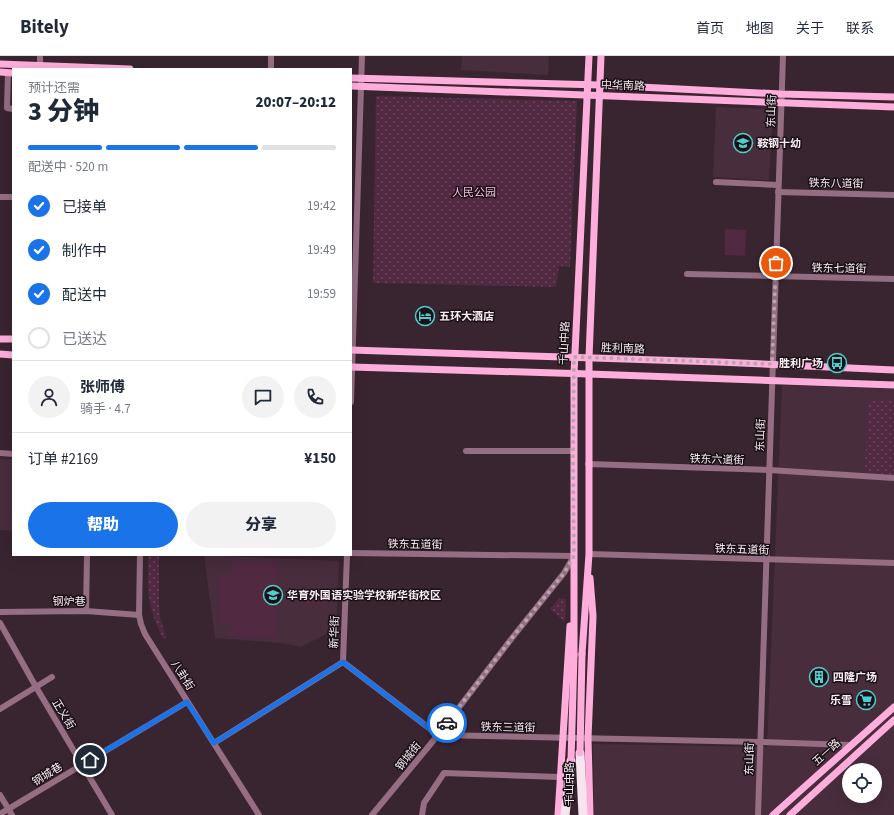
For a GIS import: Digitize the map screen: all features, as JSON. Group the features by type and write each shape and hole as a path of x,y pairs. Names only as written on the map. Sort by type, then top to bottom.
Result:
{"highway":[{"path":"580,753 583,815"},
{"path":"565,815 571,761"}],"main road":[{"name":"千山中路","path":"570,815 574,655 574,357 589,56"},
{"path":"590,815 588,738 593,616 589,554 589,358 601,56"},
{"path":"0,64 108,68"},
{"path":"0,72 11,73"},
{"path":"352,78 361,83 588,84 781,94 894,97"},
{"name":"中华南路","path":"352,86 361,83 599,95 894,107"},
{"path":"0,339 12,339"},
{"name":"胜利南路","path":"352,350 772,364 894,370"},
{"path":"0,354 12,355"},
{"path":"352,367 894,385"},
{"name":"千山中路","path":"580,815 582,654 589,554"},
{"path":"558,815 574,556"},
{"name":"五一路","path":"772,815 894,707"},
{"name":"五一路","path":"790,815 894,720"}],"street":[{"path":"40,56 40,65"},
{"path":"271,56 271,68"},
{"path":"352,350 362,56"},
{"name":"东山街","path":"758,815 783,56"},
{"path":"11,73 7,108 12,109"},
{"name":"铁东八道街","path":"716,182 778,188 894,195"},
{"path":"0,197 12,197"},
{"name":"铁东七道街","path":"687,274 894,279"},
{"path":"466,451 574,451"},
{"path":"0,453 12,454"},
{"name":"铁东六道街","path":"588,464 769,470 894,478"},
{"name":"铁东五道街","path":"352,553 574,556"},
{"name":"铁东五道街","path":"589,554 894,563"},
{"path":"86,611 88,556"},
{"name":"八卦街","path":"140,556 138,615 145,634 259,815"},
{"name":"新华街","path":"343,662 347,556"},
{"name":"钢城街","path":"372,815 438,735 564,573 574,556"},
{"name":"钢炉巷","path":"0,612 86,611 138,615"},
{"name":"正义街","path":"0,623 36,688 112,815"},
{"path":"214,743 343,662 438,735"},
{"path":"0,709 52,677"},
{"name":"钢城巷","path":"0,814 187,702"},
{"name":"铁东三道街","path":"438,735 760,742 850,746"},
{"path":"422,815 424,803 444,773 560,777"},
{"path":"0,795 12,815"}],"shaded area":[{"path":"462,56 549,56 548,75 461,70"},
{"name":"鞍钢十幼","path":"716,107 773,109 769,180 713,177"},
{"path":"782,385 894,389 894,815 594,815 593,744 767,747"},
{"path":"0,459 12,459 12,531 0,530"},
{"name":"华育外国语实验学校新华街校区","path":"204,556 339,561 336,629 301,647 280,643 215,638"}],"green space":[{"name":"人民公园","path":"376,96 577,101 570,267 559,266 556,287 373,283"},
{"path":"725,229 746,230 745,256 725,255"},
{"path":"868,399 894,400 894,475 865,473"},
{"path":"148,556 159,556 160,617 166,638 163,639 150,603 148,585"},
{"path":"233,561 278,563 275,639 231,636 231,624 219,623 219,574 232,574"},
{"path":"305,595 327,595 326,605 305,604"},
{"path":"559,598 566,599 565,622 550,609"}],"way so far":[{"path":"447,723 564,573 574,556 574,357 772,364 776,263"}],"place":[{"name":"鞍钢十幼","path":"743,143"},
{"name":"五环大酒店","path":"425,316"},
{"name":"胜利广场","path":"837,363"},
{"name":"华育外国语实验学校新华街校区","path":"273,595"},
{"name":"四隆广场","path":"819,677"},
{"name":"乐雪","path":"866,700"}],"route":[{"path":"90,760 187,702 214,743 343,662 438,735 447,723"}]}
